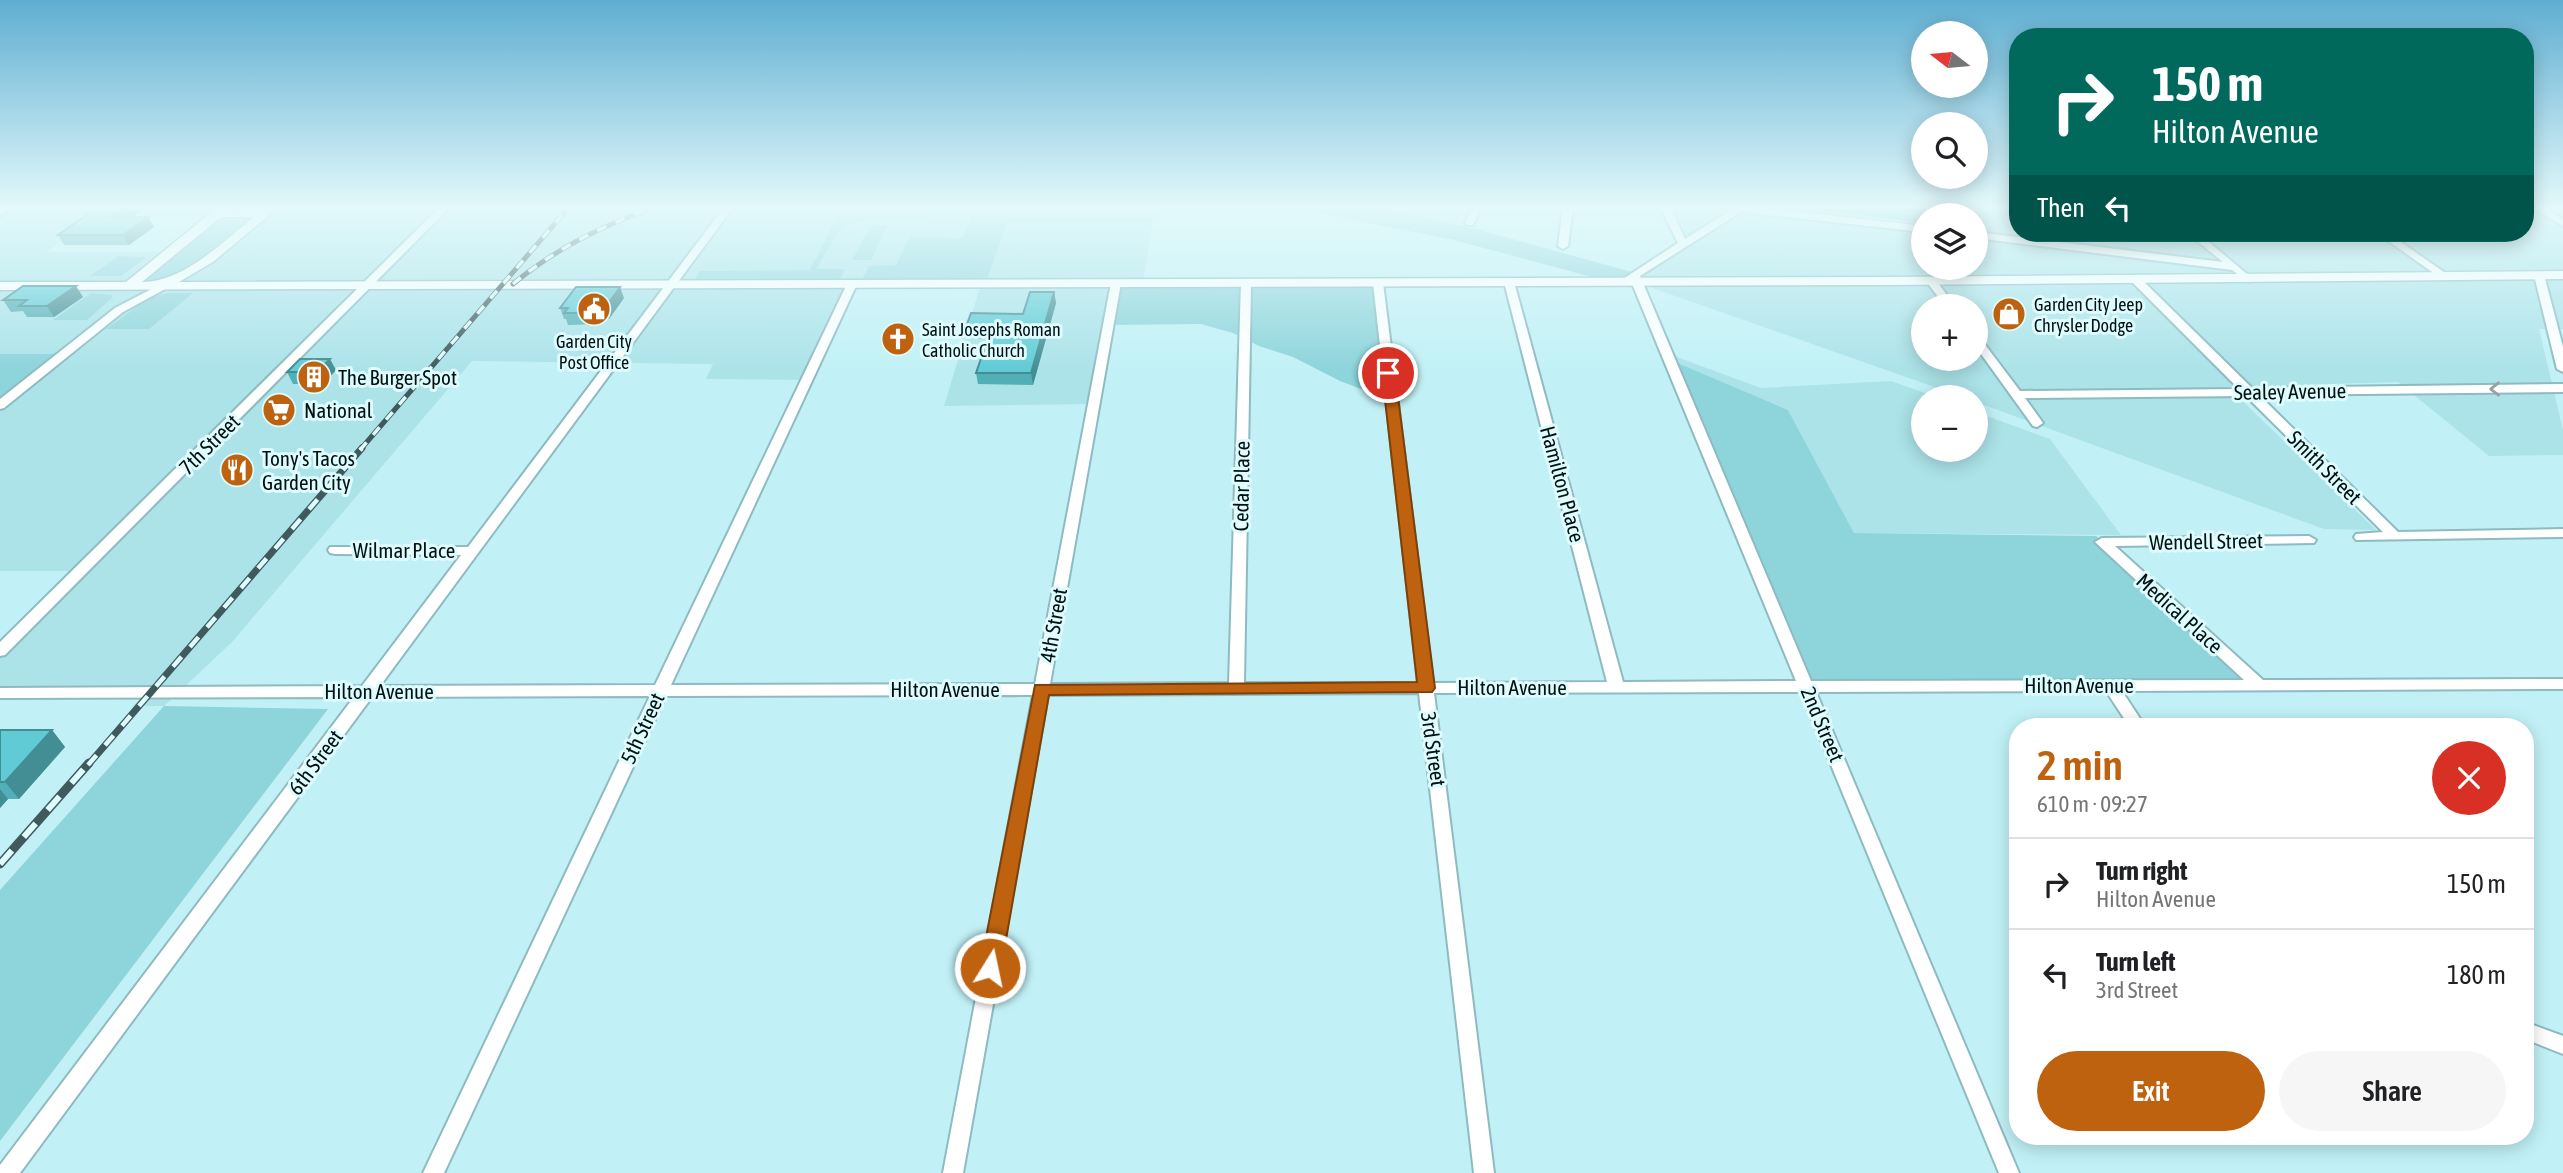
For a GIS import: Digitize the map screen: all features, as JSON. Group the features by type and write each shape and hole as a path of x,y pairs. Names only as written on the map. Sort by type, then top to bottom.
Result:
{"main road":[{"path":"129,286 160,261"},
{"path":"163,286 208,261"},
{"path":"0,286 1931,281 2563,275"}],"street":[{"name":"7th Street","path":"0,651 393,261"},
{"name":"6th Street","path":"7,1173 690,261"},
{"path":"1632,280 1659,261"},
{"path":"2184,261 2235,267"},
{"path":"2227,261 2248,279"},
{"path":"2422,261 2446,277"},
{"path":"2539,275 2559,335 2563,369"},
{"name":"2nd Street","path":"1632,280 1807,686 2009,1173"},
{"name":"Smith Street","path":"2136,280 2394,536"},
{"path":"1931,281 1941,294"},
{"name":"Hamilton Place","path":"1509,282 1616,686"},
{"name":"4th Street","path":"953,1173 1116,283"},
{"name":"Cedar Place","path":"1236,688 1246,283"},
{"name":"3rd Street","path":"1378,283 1485,1173"},
{"name":"5th Street","path":"433,1173 852,284"},
{"path":"119,310 129,286"},
{"path":"0,405 119,310 163,286"},
{"path":"1988,356 2037,423"},
{"name":"Sealey Avenue","path":"2016,395 2563,388"},
{"path":"2361,537 2563,533"},
{"name":"Wendell Street","path":"2102,542 2309,540"},
{"name":"Medical Place","path":"2102,542 2258,684"},
{"name":"Wilmar Place","path":"335,550 474,551"},
{"name":"Hilton Avenue","path":"0,693 2563,684"},
{"path":"2110,685 2132,718"},
{"path":"2534,1034 2563,1045"}],"shaded area":[{"path":"0,261 1146,261 1143,282 1113,282 1093,404 944,406 981,284 853,285 808,380 706,379 713,364 472,361 232,642 164,706 133,706 147,692 0,692 0,650 77,571 0,571 0,406 64,354 0,354"},
{"path":"111,261 142,261 121,276 90,276"},
{"path":"162,261 203,261 181,278 144,283 139,281"},
{"path":"815,261 821,261 816,269 845,269 838,284 692,284 700,271 810,270"},
{"path":"898,261 993,261 985,284 860,284 869,266 896,265"},
{"path":"1531,261 1591,261 1632,272 1637,281 1607,281"},
{"path":"1648,261 1911,261 1911,280 1988,280 1988,261 2563,261 2563,329 2539,329 2563,430 2563,455 2489,456 2398,382 2228,387 2376,530 2324,529 1988,406 1988,385 1929,385 1638,283 1632,272"},
{"path":"1113,282 1377,282 1390,400 1340,381 1293,357 1259,346 1233,333 1201,324 1106,325"},
{"path":"91,293 112,295 112,298 87,320 53,320"},
{"path":"167,293 193,293 149,329 106,329 149,298"},
{"path":"0,354 65,354 0,406"},
{"path":"1671,355 1761,388 1891,381 1911,388 1911,462 1988,462 1988,416 2050,439 2121,535 1854,533 1788,410 1673,361"},
{"path":"1673,361 1788,410 1854,533 2096,536 2259,684 1806,683"},
{"path":"164,706 328,709 0,1141 0,890"}],"building":[{"path":"23,286 76,286 47,306 19,306 27,300 3,300"},
{"path":"576,287 620,287 605,308 597,308 593,313 564,313 568,308 560,308"},
{"path":"1030,292 1054,292 1031,373 976,373 992,327 966,327 971,313 1023,314"},
{"path":"300,359 330,359 317,372 287,372"},
{"path":"0,730 52,730 5,782 0,782"}],"railway":[{"path":"360,450 523,261"},
{"path":"513,284 544,261"},
{"path":"88,765 362,448"},
{"path":"0,864 89,763"}],"place":[{"name":"Garden City Post Office","path":"594,309"},
{"name":"Garden City Jeep Chrysler Dodge","path":"2009,314"},
{"name":"Saint Josephs Roman Catholic Church","path":"898,339"},
{"name":"The Burger Spot","path":"314,377"},
{"name":"National","path":"279,410"},
{"name":"Tony's Tacos Garden City","path":"237,470"}],"route":[{"path":"990,968 1042,689 1426,688 1388,373"}]}
